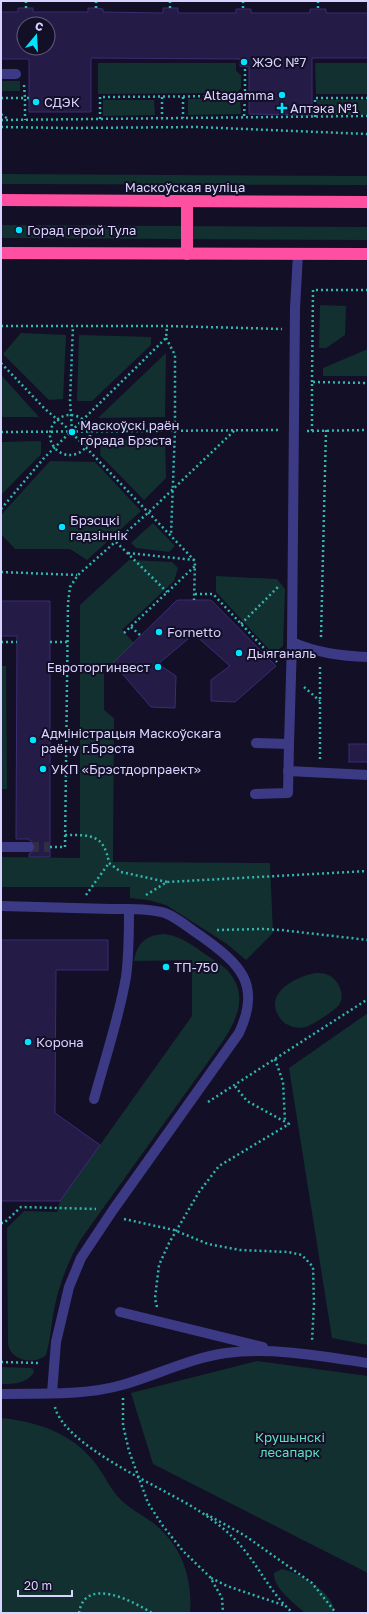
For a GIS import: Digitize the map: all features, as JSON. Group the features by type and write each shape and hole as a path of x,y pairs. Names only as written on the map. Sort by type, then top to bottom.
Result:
{"highway":[{"name":"Маскоўская вуліца","path":"1,200 368,202"},
{"path":"186,202 187,254"},
{"path":"1,254 368,254"}],"lane":[{"path":"1,74 16,74"},
{"path":"255,794 288,793 288,744 292,642 295,308 298,254"},
{"path":"292,642 314,651 348,656 368,657"},
{"path":"256,744 288,744"},
{"path":"288,771 368,775"},
{"path":"1,847 29,847"},
{"path":"1,906 125,909 165,913 192,930 234,961 244,976 248,991 248,1005 245,1020 239,1033 89,1244 73,1273 56,1342 53,1364 52,1393"},
{"path":"94,1099 117,1017 126,978 128,961 125,909"},
{"path":"120,1312 284,1352"},
{"path":"1,1394 99,1390 122,1385 194,1360 225,1353 251,1351 284,1352 368,1363"}],"path":[{"path":"26,1 26,8"},
{"path":"96,1 96,8"},
{"path":"170,1 170,8"},
{"path":"243,1 243,9"},
{"path":"318,1 318,9"},
{"path":"244,117 245,66"},
{"path":"25,120 24,83 28,83"},
{"path":"100,119 100,97 245,96"},
{"path":"162,97 162,118"},
{"path":"182,97 183,118"},
{"path":"1,98 29,98"},
{"path":"315,116 315,98 368,98"},
{"path":"1,114 9,120"},
{"path":"1,120 368,116"},
{"path":"1,127 196,127 368,134"},
{"path":"312,431 313,290 368,290"},
{"path":"1,326 167,326 286,329"},
{"path":"72,432 70,400 73,326"},
{"path":"167,326 166,338 176,355 171,535"},
{"path":"1,509 44,458 166,338"},
{"path":"1,363 45,409 87,447 195,561 194,600"},
{"path":"312,382 368,384"},
{"path":"71,414 84,419 90,432 87,447 82,451 71,455 65,454 55,448 50,438 50,432 57,419 61,416 71,414"},
{"path":"50,847 65,847 67,642 68,596 70,588 78,575 149,512 235,430"},
{"path":"321,632 326,430"},
{"path":"1,432 368,430"},
{"path":"116,542 167,592"},
{"path":"127,553 195,561"},
{"path":"124,633 195,565"},
{"path":"1,572 78,575"},
{"path":"241,624 282,582"},
{"path":"194,594 213,594 274,659"},
{"path":"131,627 141,636"},
{"path":"1,642 17,642"},
{"path":"50,642 67,642"},
{"path":"319,758 320,701"},
{"path":"65,835 85,835 100,841 107,851 109,863 120,872 167,882 368,870"},
{"path":"77,908 109,863"},
{"path":"125,909 167,882"},
{"path":"192,930 281,930 367,941"},
{"path":"207,1102 368,999"},
{"path":"275,1059 283,1082 285,1122"},
{"path":"159,1322 155,1298 159,1265 198,1192 219,1166 289,1124 247,1101 234,1085"},
{"path":"1,1223 4,1223 21,1207 110,1214 126,1220 176,1231 208,1244 240,1250 288,1252 302,1255 313,1267 314,1304 312,1334 314,1356"},
{"path":"1,1362 53,1364"},
{"path":"122,1385 124,1425 129,1451 148,1503 163,1526 183,1551 210,1577 227,1586 284,1606 293,1613"},
{"path":"52,1393 56,1410 67,1428 86,1445 114,1463 244,1535 312,1583 336,1613"},
{"path":"196,1509 224,1529 241,1546 270,1588 290,1613"},
{"path":"210,1577 222,1598 223,1613"},
{"path":"79,1613 80,1606 88,1597 99,1593 115,1595 135,1603 152,1613"}],"green space":[{"path":"98,63 236,63 236,71 241,75 241,88 237,93 98,94"},
{"path":"315,63 368,63 368,94 316,94"},
{"path":"1,81 20,81 20,91 1,91"},
{"path":"188,99 240,99 241,114 188,115"},
{"path":"103,100 154,100 155,115 103,116"},
{"path":"317,100 368,100 368,115 317,115"},
{"path":"1,174 368,176 368,185 1,184"},
{"path":"1,225 368,227 368,240 1,238"},
{"path":"320,305 346,306 345,335 326,348 319,348"},
{"path":"21,333 66,335 63,399 49,400 3,354"},
{"path":"79,335 151,337 151,345 92,401 77,401"},
{"path":"368,349 368,376 323,376 323,368"},
{"path":"166,353 165,417 98,418"},
{"path":"1,375 39,417 1,417"},
{"path":"101,440 165,440 166,478 144,500 100,455"},
{"path":"41,441 41,454 1,495 1,442"},
{"path":"50,461 95,462 141,511 87,560 70,549 15,549 1,534 1,515"},
{"path":"153,523 175,546 169,552 136,548 131,543"},
{"path":"129,560 172,562 178,568 174,581 122,630 134,643 113,663 104,663 104,710 114,718 113,862 270,863 273,933 246,960 227,944 166,905 148,900 130,898 130,887 1,887 1,857 80,858 80,605"},
{"path":"216,576 277,579 285,589 283,646 273,654 216,592"},
{"path":"1,666 6,666 7,789 1,789"},
{"path":"164,934 186,941 225,968 237,986 239,1004 237,1013 229,1032 223,1041 81,1239 71,1257 60,1285 46,1355 35,1360 23,1360 13,1354 8,1344 7,1228 24,1211 57,1212 60,1201 192,1016 192,960 134,961 137,949 143,941 152,936"},
{"path":"316,973 324,973 332,977 338,983 342,996 339,1005 324,1017 306,1027 297,1028 286,1024 278,1015 275,1007 279,992 292,982"},
{"path":"368,1013 368,1345 332,1338 289,1068"},
{"name":"Крушынскі лесапарк","path":"257,1361 368,1376 368,1573 153,1464 131,1393"},
{"path":"1,1367 30,1368 33,1369 34,1372 24,1381 1,1384"},
{"path":"1,1418 41,1426 54,1431 76,1444 87,1453 122,1501 152,1522 171,1540 178,1551 187,1574 190,1613 1,1613"},
{"path":"282,1569 305,1578 327,1595 334,1609 332,1613 305,1613 285,1595 277,1584 274,1573"}],"building":[{"path":"18,8 33,8 33,12 88,12 88,8 96,8 103,9 103,12 163,13 163,8 178,8 178,13 236,13 236,9 251,9 251,13 310,13 310,9 326,9 326,13 368,13 368,58 312,58 312,115 249,114 249,67 240,66 240,59 91,58 91,112 29,112 29,59 1,59 1,12 18,12"},
{"name":"Дыяганаль","path":"177,600 211,600 276,666 235,702 211,701 211,680 230,666 194,634 158,664 176,676 175,708 151,707 113,663"},
{"name":"Адміністрацыя Маскоўскага раёну г.Брэста","path":"1,601 50,601 50,857 29,857 29,854 35,850 34,843 29,839 16,839 17,636 1,636"},
{"path":"349,744 368,744 368,762 349,762"},
{"name":"Корона","path":"1,940 108,940 108,970 56,970 55,1113 100,1145 60,1201 1,1201"}],"tunnel":[{"path":"29,847 50,847"}],"place":[{"name":"ЖЭС №7","path":"244,62"},
{"name":"Altagamma","path":"282,95"},
{"name":"СДЭК","path":"36,102"},
{"name":"Аптэка №1","path":"282,108"},
{"name":"Горад герой Тула","path":"19,230"},
{"name":"Маскоўскі раён горада Брэста","path":"72,432"},
{"name":"Брэсцкі гадзіннік","path":"62,527"},
{"name":"Fornetto","path":"159,632"},
{"name":"Дыяганаль","path":"239,653"},
{"name":"Евроторгинвест","path":"158,667"},
{"name":"Адміністрацыя Маскоўскага раёну г.Брэста","path":"33,740"},
{"name":"УКП «Брэстдорпраект»","path":"43,769"},
{"name":"ТП-750","path":"166,967"},
{"name":"Корона","path":"28,1042"}]}
